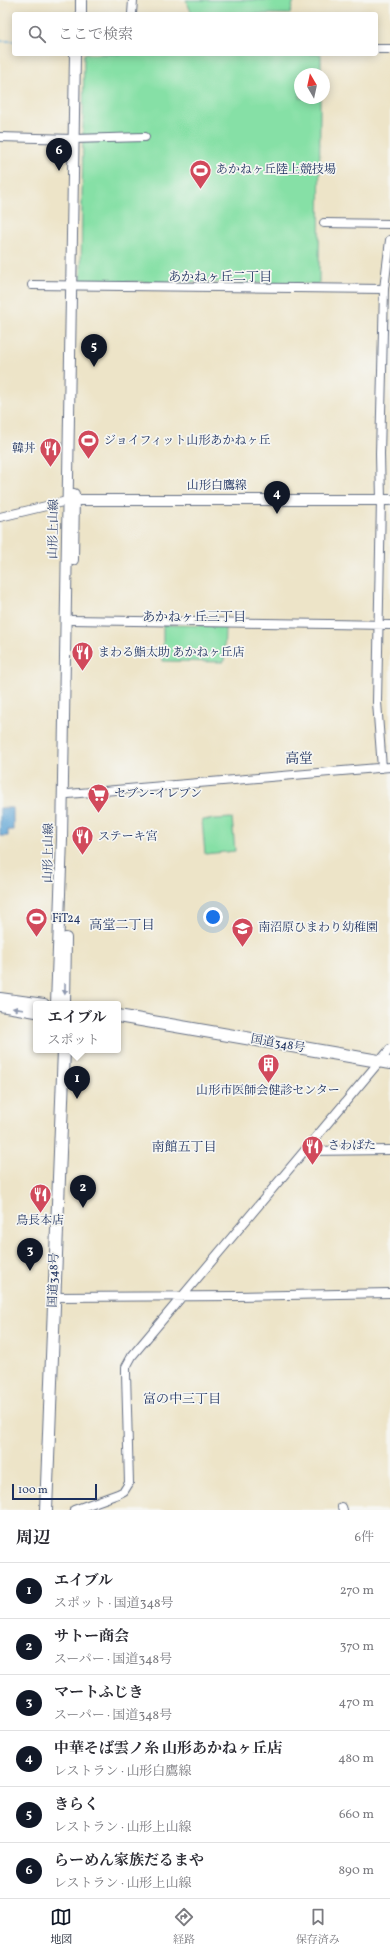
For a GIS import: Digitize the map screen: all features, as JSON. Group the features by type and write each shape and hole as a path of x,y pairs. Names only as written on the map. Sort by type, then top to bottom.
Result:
{"highway":[{"name":"国道348号","path":"121,1017 384,1065"},
{"name":"国道348号","path":"121,1024 384,1065"},
{"name":"国道348号","path":"41,1510 54,1155 56,1053"},
{"name":"国道348号","path":"46,1510 64,1053"}],"main road":[{"path":"75,12 76,0"},
{"path":"81,0 81,12"},
{"name":"山形上山線","path":"56,1001 71,500 76,139 75,56"},
{"name":"山形上山線","path":"76,139 80,56"},
{"name":"山形上山線","path":"65,1001 71,620 71,500"},
{"name":"山形白鷹線","path":"71,500 386,500"},
{"path":"0,998 33,1002"},
{"path":"0,1006 33,1012"}],"street":[{"path":"132,12 133,0"},
{"path":"378,49 390,49"},
{"path":"0,137 76,139 145,137"},
{"path":"324,223 390,224"},
{"path":"68,794 386,767 378,702 379,624 386,500 380,454 384,289 390,240"},
{"path":"32,285 384,289"},
{"path":"0,516 71,500"},
{"path":"71,620 390,625"},
{"path":"74,1510 118,1494 127,1487 130,1471 126,1367 139,1347 305,1151 384,1065 390,1049"},
{"path":"305,1151 390,1150"},
{"path":"54,1297 182,1297 390,1293"}],"green space":[{"path":"186,0 294,0 291,12 191,12"},
{"name":"あかねヶ丘陸上競技場","path":"84,56 321,56 321,68 294,68 294,104 320,104 319,284 81,281"},
{"path":"163,625 225,626 224,662 163,661"},
{"path":"232,818 235,851 205,854 202,820"}],"water":[{"path":"0,808 13,808 13,830 8,830 8,836 0,836"}],"waterway":[{"path":"0,41 12,41"}],"place":[{"name":"らーめん家族だるまや","path":"59,171"},
{"name":"あかねヶ丘陸上競技場","path":"201,190"},
{"name":"きらく","path":"94,367"},
{"name":"ジョイフィット山形あかねヶ丘","path":"89,460"},
{"name":"韓丼","path":"51,468"},
{"name":"中華そば雲ノ糸 山形あかねヶ丘店","path":"277,514"},
{"name":"まわる鮨太助 あかねヶ丘店","path":"83,672"},
{"name":"セブン-イレブン","path":"99,814"},
{"name":"ステーキ宮","path":"82,856"},
{"name":"FiT24","path":"36,938"},
{"name":"南沼原ひまわり幼稚園","path":"242,948"},
{"name":"山形市医師会健診センター","path":"268,1084"},
{"name":"エイブル","path":"77,1099"},
{"name":"さわばた","path":"313,1166"},
{"name":"サトー商会","path":"83,1208"},
{"name":"鳥長本店","path":"40,1214"},
{"name":"マートふじき","path":"30,1271"}],"district":[{"name":"あかねヶ丘二丁目","path":"220,278"},
{"name":"あかねヶ丘三丁目","path":"194,618"},
{"name":"高堂","path":"299,759"},
{"name":"高堂二丁目","path":"122,926"},
{"name":"南館五丁目","path":"184,1148"},
{"name":"富の中三丁目","path":"182,1400"}]}
